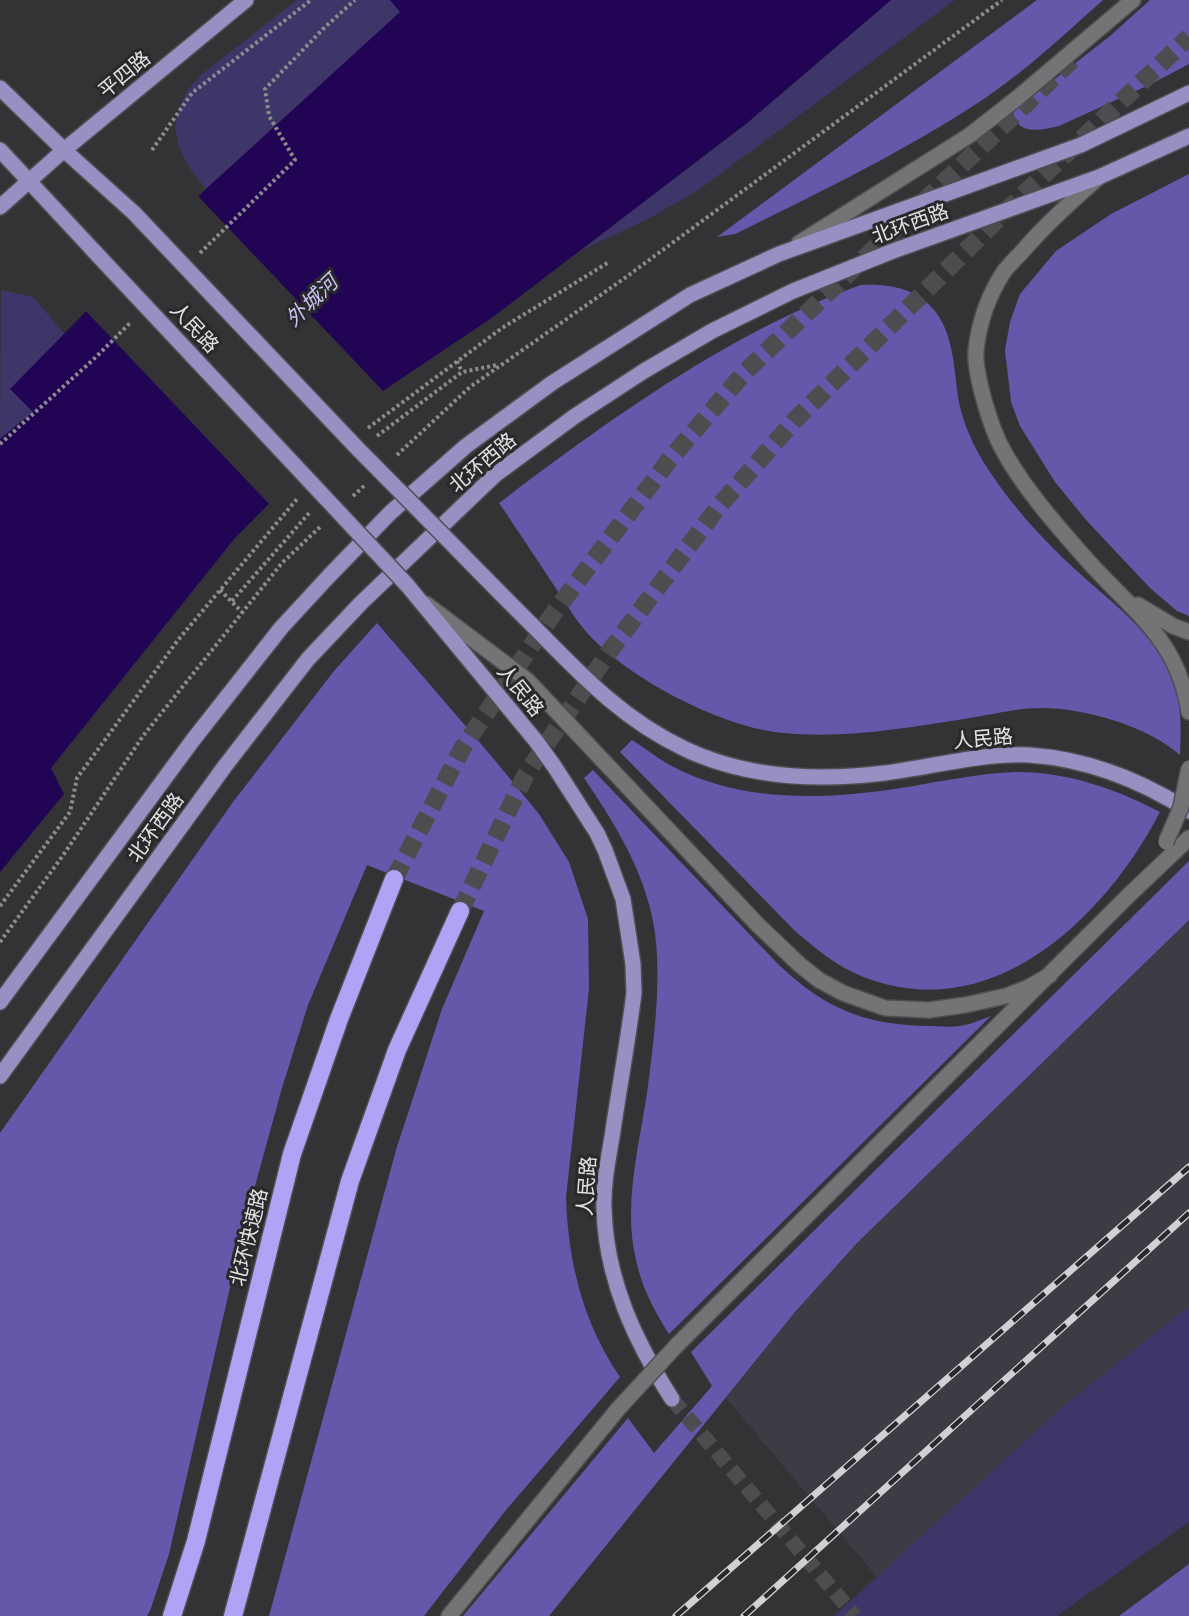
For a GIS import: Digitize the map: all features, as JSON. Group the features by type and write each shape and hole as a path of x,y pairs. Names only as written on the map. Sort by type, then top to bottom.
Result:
{"highway":[{"name":"北环快速路","path":"172,1616 196,1541 292,1154 339,1019 394,879"},
{"path":"233,1616 350,1182 397,1050 460,911"}],"main road":[{"name":"平四路","path":"0,207 64,150 246,0"},
{"name":"人民路","path":"0,88 134,213 358,449 590,685 622,712 652,732 687,750 751,770 821,777 885,773 980,757 1026,755 1052,757 1106,769 1136,780 1189,811"},
{"name":"北环西路","path":"0,1002 193,740 281,628 390,513 466,446 552,383 690,296 789,250 1081,145 1189,93"},
{"name":"北环西路","path":"0,1076 225,766 308,659 361,603 495,475 576,416 644,371 712,331 793,291 883,255 1099,177 1189,135"},
{"name":"人民路","path":"0,150 422,600 554,766 606,850 623,899 633,964 634,993 605,1184 604,1226 621,1304 637,1341 672,1399"}],"street":[{"path":"789,250 970,135 1132,0"},
{"path":"1099,177 1041,230 1003,273 985,310 976,351 984,401 1002,449 1052,517 1089,562 1147,622 1168,649 1185,690 1189,712"},
{"path":"1123,595 1173,626 1189,632"},
{"path":"422,600 527,680 758,926 819,980 843,993 885,1008 929,1010 1006,996 1027,988 1050,975"},
{"path":"1170,847 1189,767"},
{"path":"449,1616 618,1409 677,1346 1050,975 1128,896 1170,847 1189,838"}],"path":[{"path":"152,150 192,93 311,0"},
{"path":"196,258 296,159 269,116 265,89 354,0"},
{"path":"367,428 502,328 609,262"},
{"path":"0,444 96,357 137,316"},
{"path":"456,361 462,372"},
{"path":"358,449 462,372 501,365"},
{"path":"0,906 70,812 77,778 178,640 299,496"},
{"path":"232,601 325,496"},
{"path":"220,590 242,612"}],"shaded area":[{"path":"297,0 414,0 206,189 190,169 178,145 175,125 187,91 202,74"},
{"path":"891,0 955,0 700,189 648,219 580,251 747,123"},
{"path":"1037,0 1103,0 1020,72 960,114 833,185 735,234 717,237"},
{"path":"1150,0 1189,0 1189,64 1059,126 1032,130 1025,128 1015,120 1013,113 1019,107 1110,36"},
{"path":"1189,174 1189,616 1177,611 1150,588 1087,521 1055,482 1020,426 1011,402 1005,350 1010,322 1020,294 1056,251 1111,214"},
{"path":"861,285 882,285 911,292 928,303 935,311 942,322 951,347 963,419 988,469 1018,510 1065,560 1144,633 1164,662 1178,697 1181,726 1180,755 1151,735 1133,727 1095,715 1058,709 1022,709 919,726 852,734 784,733 761,729 736,723 685,702 637,674 598,644 571,611 499,503 584,440 672,380 718,352 813,304"},
{"path":"1,290 33,297 65,334 10,389 33,412 0,439"},
{"path":"377,623 539,814 569,862 588,919 589,989 566,1197 567,1221 574,1268 587,1313 596,1335 620,1377 506,1510 424,1616 269,1616 396,1150 442,1009 484,911 367,865 308,1005 282,1088 245,1222 169,1554 150,1611 147,1616 0,1616 0,1133 233,802 334,671"},
{"path":"632,740 665,762 697,777 753,792 813,796 843,795 988,774 1017,772 1055,775 1091,783 1160,812 1137,852 1108,890 1076,924 1039,954 998,975 955,988 909,989 852,972 826,956 794,930 620,752"},
{"path":"593,770 775,961 792,977 827,1002 863,1017 904,1025 956,1026 991,1016 669,1334 646,1292 637,1264 631,1222 633,1178 655,1025 657,956 655,931 643,884 634,862 611,819 584,778"},
{"path":"1189,861 1189,920 857,1243 795,1312 549,1616 463,1616 628,1418 654,1453 712,1386 691,1352"},
{"path":"1189,920 1189,1306 1061,1408 877,1577 726,1398 795,1312 857,1243"},
{"path":"1189,1306 1189,1522 1057,1616 834,1616 1061,1408"},
{"path":"1189,1564 1189,1616 1119,1616"}],"water":[{"name":"外城河","path":"390,0 891,0 747,123 493,317 377,395 235,538 51,768 64,794 0,872 0,439 33,412 10,389 206,189 400,12"}],"pier":[{"path":"197,195 385,393 271,506 84,309"}],"tunnel":[{"path":"460,911 526,774 609,652 719,506 795,420 1007,210 1189,37"},
{"path":"394,879 462,749 555,611 670,459 745,372 1072,60"},
{"path":"672,1399 855,1616"}],"railway":[{"path":"676,1616 1189,1167"},
{"path":"744,1616 1189,1213"}]}
